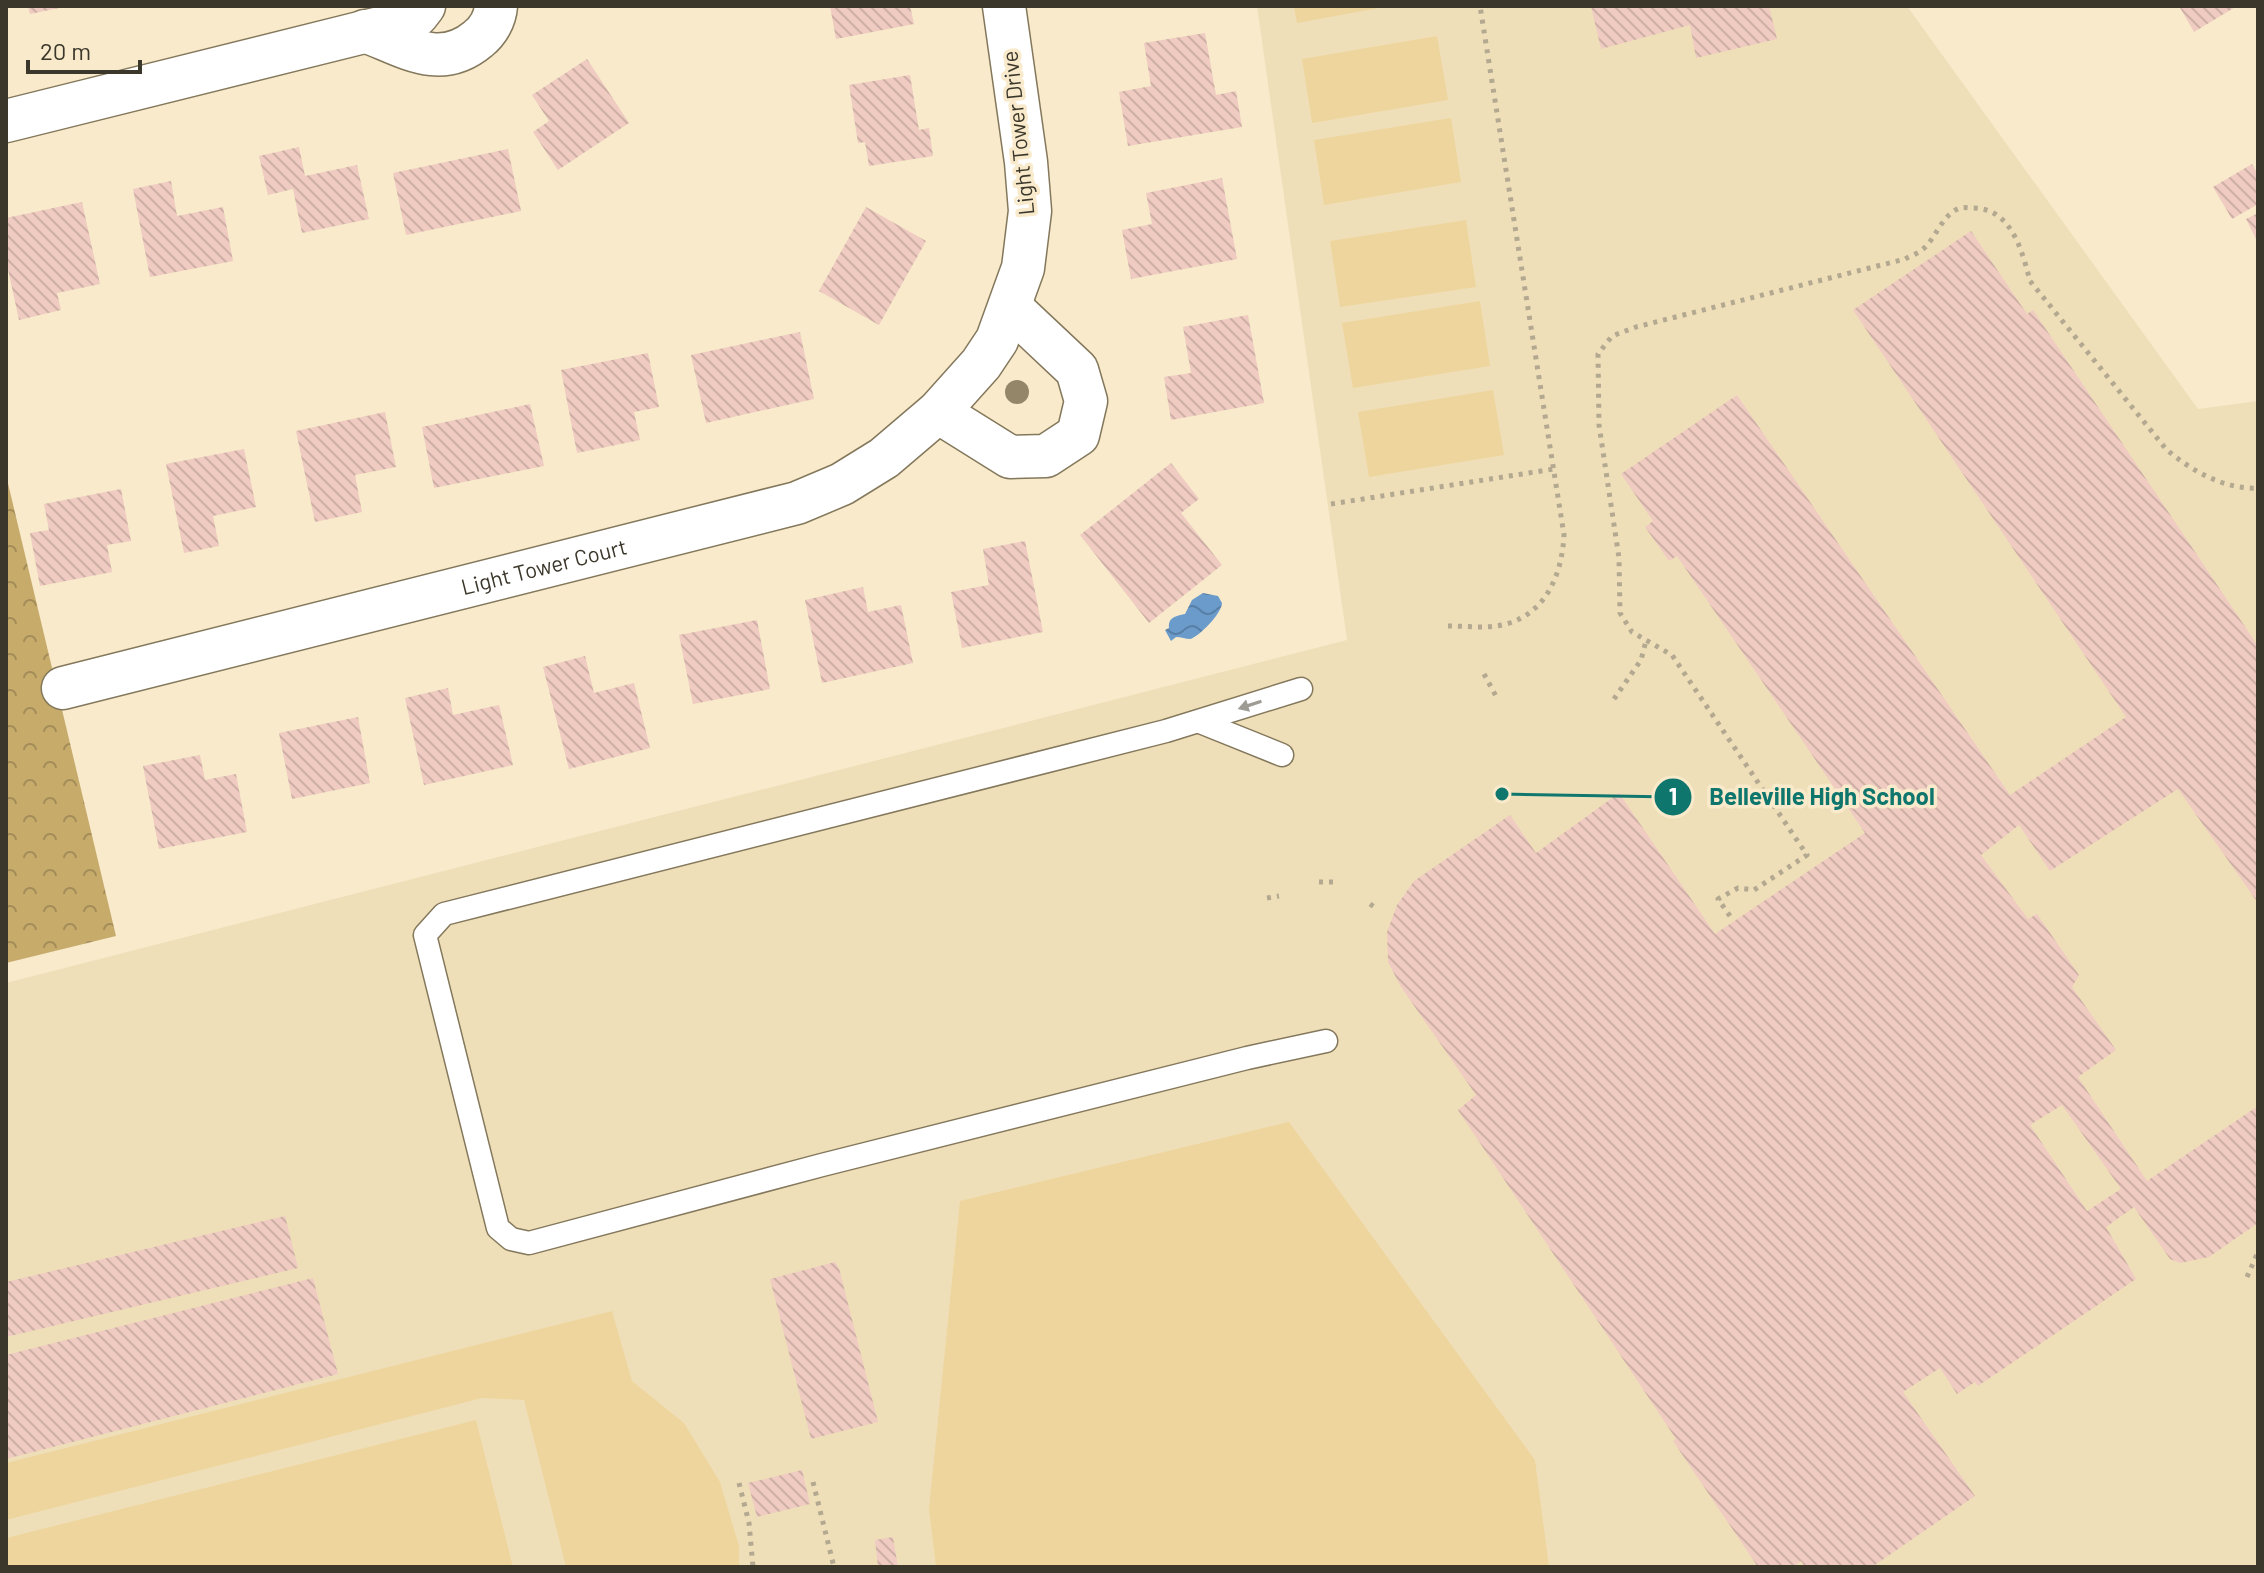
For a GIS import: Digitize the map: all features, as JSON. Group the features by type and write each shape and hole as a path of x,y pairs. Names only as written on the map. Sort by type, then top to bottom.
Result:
{"street":[{"path":"6,121 400,23 417,15 424,6"},
{"path":"365,31 432,57 446,56 461,51 486,32 496,6"},
{"name":"Light Tower Drive","path":"981,364 997,340 1023,268 1030,211 1004,6"},
{"path":"938,412 1010,457 1046,456 1078,435 1086,401 1077,370 1010,307"},
{"name":"Light Tower Court","path":"63,688 797,503 842,484 884,458 938,412 981,364"}],"lane":[{"path":"1301,689 1200,722 444,914 425,935 498,1228 511,1239 529,1243 868,1154 1247,1058 1326,1041"},
{"path":"1200,722 1282,755"}],"path":[{"path":"1448,626 1483,627 1506,624 1522,617 1544,599 1556,580 1562,561 1564,535 1480,6"},
{"path":"1730,916 1718,899 1738,888 1754,890 1807,855 1672,655 1632,632 1620,613 1619,558 1599,425 1598,354 1612,336 1636,327 1905,259 1922,250 1945,219 1960,208 1985,208 1998,215 2014,234 2024,255 2030,281 2166,449 2187,467 2217,480 2258,488"},
{"path":"1331,504 1554,469"},
{"path":"1614,699 1641,660 1646,641"},
{"path":"1484,674 1497,698"},
{"path":"1319,882 1333,882"},
{"path":"1267,898 1279,896"},
{"path":"2247,1277 2258,1252"},
{"path":"813,1482 834,1567"},
{"path":"739,1483 749,1523 753,1567"}],"shaded area":[{"path":"1257,6 1907,6 2198,409 2258,401 2258,1567 6,1567 6,983 1347,640"},
{"path":"1294,6 1390,6 1297,23"},
{"path":"1437,36 1448,100 1312,123 1302,59"},
{"path":"1451,118 1461,182 1324,205 1314,140"},
{"path":"1466,220 1476,287 1340,307 1330,241"},
{"path":"1480,301 1490,366 1353,388 1342,323"},
{"path":"1493,390 1504,455 1369,477 1358,412"},
{"path":"1289,1122 1535,1460 1549,1567 936,1567 929,1509 960,1201"},
{"path":"612,1311 632,1381 684,1423 720,1482 739,1546 739,1567 566,1567 524,1400 482,1398 6,1520 6,1463"},
{"path":"476,1420 513,1567 6,1567 6,1538"}],"green space":[{"path":"6,475 116,936 6,963"}],"water":[{"path":"1203,593 1218,596 1222,603 1218,613 1194,637 1176,637 1171,641 1165,630 1169,628 1171,619 1185,614 1192,600"}],"building":[{"path":"28,6 64,6 64,7 30,14"},
{"path":"830,6 910,6 914,24 836,39"},
{"path":"1591,6 1769,6 1777,39 1696,58 1690,25 1601,49"},
{"path":"2179,6 2237,6 2194,32"},
{"path":"1205,33 1216,95 1236,91 1242,127 1128,146 1119,92 1151,86 1144,43"},
{"path":"587,59 629,123 558,170 533,132 549,121 532,95"},
{"path":"910,75 919,130 929,128 933,156 869,166 865,142 858,143 849,85"},
{"path":"299,147 305,176 357,165 369,219 302,233 293,189 268,195 259,156"},
{"path":"508,149 521,211 406,235 393,173"},
{"path":"2252,164 2258,175 2258,204 2232,219 2213,187"},
{"path":"1222,178 1237,259 1131,279 1122,230 1152,224 1146,193"},
{"path":"171,181 177,216 223,207 233,261 150,277 133,189"},
{"path":"82,202 100,284 57,293 61,310 19,320 6,260 6,218"},
{"path":"866,207 926,241 879,325 819,291"},
{"path":"2258,213 2258,243 2246,219"},
{"path":"1971,231 2027,314 2033,310 2258,646 2258,903 2178,789 2050,871 2019,825 1981,855 2028,919 2037,914 2079,975 2072,987 2116,1050 2078,1077 2147,1181 2258,1106 2258,1223 2209,1257 2180,1263 2170,1259 2134,1207 2106,1227 2136,1279 1978,1386 1975,1382 1957,1394 1940,1368 1903,1392 1975,1496 1872,1567 1805,1567 1801,1561 1793,1567 1758,1567 1458,1110 1476,1095 1401,987 1388,962 1387,932 1397,905 1414,881 1510,815 1536,853 1619,793 1715,934 1865,833 1677,556 1669,561 1645,527 1653,521 1621,474 1737,395 2010,795 2126,717 1853,310","holes":["2062,1105 2121,1189 2087,1211 2030,1125"]},
{"path":"1248,315 1264,403 1171,420 1164,377 1191,373 1183,327"},
{"path":"800,332 814,399 706,423 691,355"},
{"path":"648,353 659,407 634,412 640,440 577,453 561,370"},
{"path":"530,404 544,466 434,488 422,427"},
{"path":"385,412 396,467 355,475 362,512 315,522 296,431"},
{"path":"244,449 256,507 213,516 219,546 184,553 166,464"},
{"path":"1171,463 1199,499 1181,513 1222,565 1149,623 1080,535"},
{"path":"121,489 131,541 107,545 112,572 40,586 30,533 49,530 44,504"},
{"path":"1025,541 1043,632 962,648 951,592 989,585 983,549"},
{"path":"863,587 868,612 901,605 913,663 822,683 805,600"},
{"path":"757,620 770,689 693,704 679,635"},
{"path":"585,656 594,693 634,683 650,748 569,769 543,667"},
{"path":"448,688 453,715 499,705 513,765 424,785 405,698"},
{"path":"358,717 370,783 292,799 279,733"},
{"path":"200,755 205,780 236,774 247,832 159,849 143,766"},
{"path":"285,1216 298,1268 6,1337 6,1282"},
{"path":"835,1262 878,1422 811,1439 770,1279"},
{"path":"313,1278 338,1374 6,1459 6,1355"},
{"path":"802,1470 810,1504 757,1517 748,1483"},
{"path":"893,1537 898,1567 878,1567 875,1540"}],"place":[{"name":"Belleville High School","path":"1502,794"}]}
